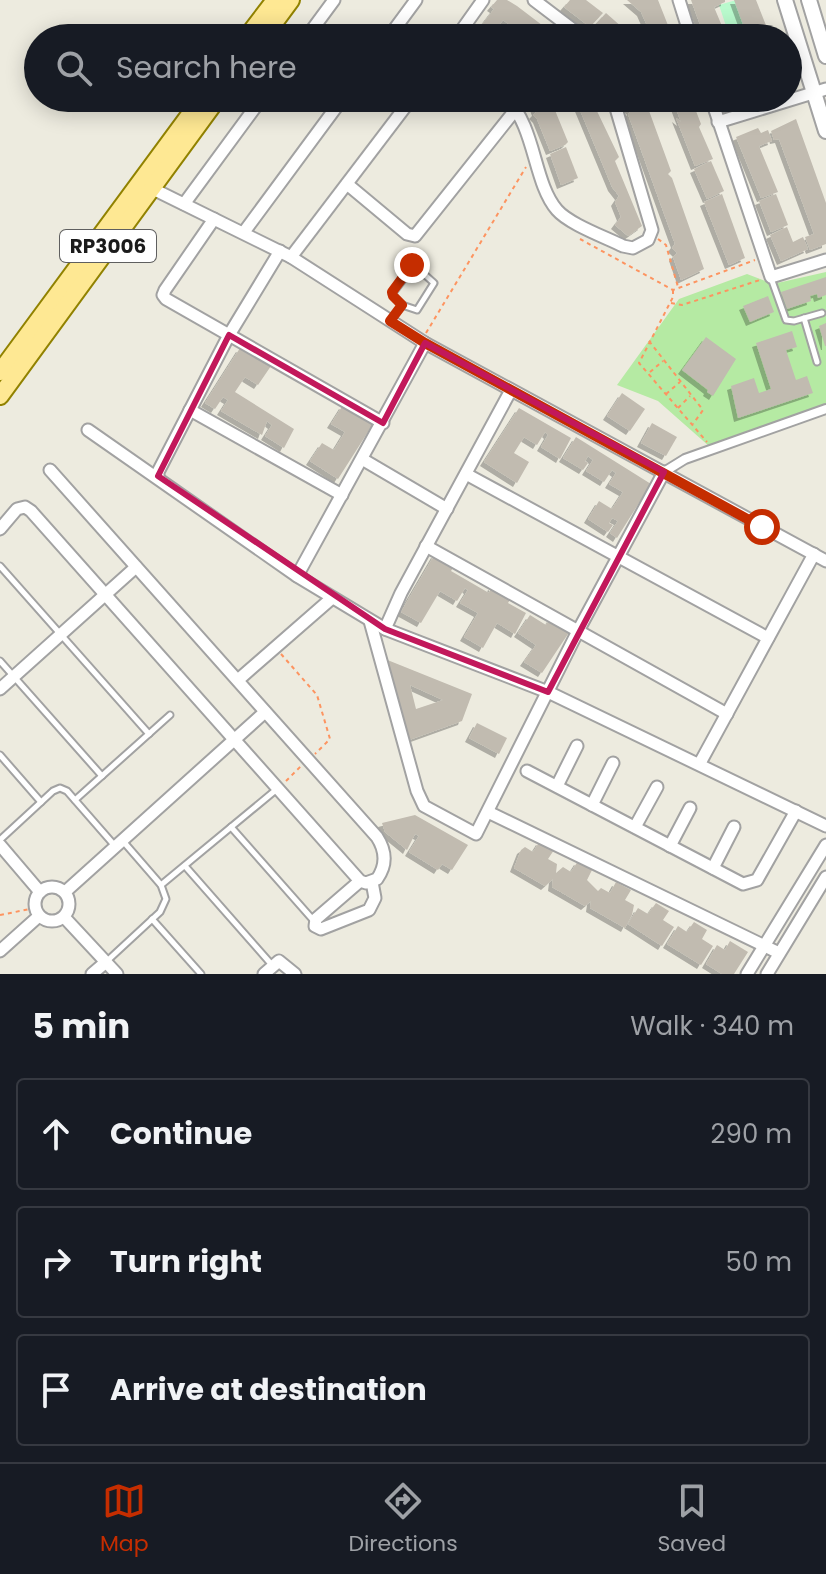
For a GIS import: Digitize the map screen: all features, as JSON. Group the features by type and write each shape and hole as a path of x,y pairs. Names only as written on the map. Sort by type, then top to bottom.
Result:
{"main road":[{"path":"257,24 275,0"},
{"path":"273,24 291,0"},
{"name":"RP3006","path":"0,396 193,112"},
{"name":"RP3006","path":"0,372 145,185 206,112"}],"street":[{"path":"316,24 334,0"},
{"path":"398,24 416,0"},
{"path":"466,24 483,0"},
{"path":"534,0 566,24"},
{"path":"679,0 687,24"},
{"path":"785,0 794,24"},
{"path":"809,0 826,56"},
{"path":"802,44 820,91 826,131"},
{"path":"184,204 252,112"},
{"path":"244,232 333,112"},
{"path":"291,257 401,112"},
{"path":"347,184 407,234 415,236 514,112"},
{"path":"517,112 549,195 560,214 627,247 636,247 652,234 644,195 617,112"},
{"path":"715,112 771,277 826,260"},
{"path":"718,122 751,112"},
{"path":"145,185 291,257 423,342 826,561"},
{"path":"214,219 163,295 383,423"},
{"path":"158,476 229,335 280,251"},
{"path":"297,576 383,423 423,342"},
{"path":"385,629 426,546 511,390"},
{"path":"370,621 417,791 424,806 472,834 479,831 578,631 664,472 685,459 826,409"},
{"path":"190,410 342,495"},
{"path":"88,430 297,576 370,621 548,692 826,826"},
{"path":"362,459 447,509"},
{"path":"0,529 17,509 28,509 366,882 375,898 369,910 321,929 315,926 314,922 366,882 383,868 384,855 380,842 50,470"},
{"path":"466,474 768,638"},
{"path":"426,546 727,714"},
{"path":"700,763 814,554"},
{"path":"0,689 136,567"},
{"path":"238,680 332,598"},
{"path":"65,892 265,712"},
{"path":"557,786 577,746"},
{"path":"592,805 613,763"},
{"path":"527,771 743,884 757,880 796,811"},
{"path":"635,827 657,787"},
{"path":"670,846 690,808"},
{"path":"488,812 779,953"},
{"path":"713,868 734,827"},
{"path":"0,842 40,892"},
{"path":"747,974 826,845"},
{"path":"767,974 826,877"},
{"path":"0,951 37,912 36,899 40,892 53,887 65,892 70,903 64,917 54,922 37,912"},
{"path":"64,917 117,974"},
{"path":"268,970 279,961 295,974"},
{"path":"92,974 106,962"}],"lane":[{"path":"416,265 434,286 420,308 402,305 392,292 411,266 416,265"},
{"path":"771,277 784,318 791,321 822,313"},
{"path":"390,321 402,305"},
{"path":"804,318 817,362"},
{"path":"0,566 149,734"},
{"path":"0,661 102,776"},
{"path":"75,800 170,715"},
{"path":"0,755 41,802"},
{"path":"0,842 60,788 161,885 166,894 165,904 106,962"},
{"path":"161,885 278,788"},
{"path":"231,827 314,922"},
{"path":"185,866 268,970"},
{"path":"152,919 201,974"}],"path":[{"path":"423,342 534,153"},
{"path":"652,234 666,245 678,288"},
{"path":"669,302 682,305 771,277"},
{"path":"673,290 639,363 713,449"},
{"path":"649,341 703,410 693,425"},
{"path":"649,373 664,360"},
{"path":"666,394 681,382"},
{"path":"678,408 691,395"},
{"path":"275,647 317,695 330,739 278,788"},
{"path":"0,915 37,912"}],"highlighted area":[{"path":"229,335 383,423 425,343 664,472 548,692 385,629 158,476"}],"green space":[{"path":"736,0 746,24 725,24 719,5"},
{"path":"826,272 826,408 710,447 658,401 617,385 679,299 747,274 773,284"}],"building":[{"path":"497,0 507,0 541,24 508,24 503,20 500,24 483,24 494,9 491,7"},
{"path":"570,0 586,0 603,13 593,24 586,24 564,7"},
{"path":"627,0 658,0 667,24 646,24 641,12"},
{"path":"691,0 725,0 714,7 721,24 700,24"},
{"path":"734,0 756,0 765,24 743,24"},
{"path":"606,13 618,24 596,24"},
{"path":"536,112 556,112 568,142 550,151 533,115"},
{"path":"581,112 597,112 619,157 615,161 642,226 628,236 615,225 621,217 615,202 619,196 612,187"},
{"path":"649,112 671,171 668,174 704,269 681,280 673,257 677,253 672,248 675,244 628,114"},
{"path":"677,112 696,112 701,124 699,127 713,159 695,166 676,118 681,122"},
{"path":"796,119 826,203 826,244 810,250 805,237 814,234 779,139 774,140 771,131"},
{"path":"758,128 761,133 768,130 772,141 759,146 778,192 761,198 736,137"},
{"path":"566,147 578,178 561,185 550,154"},
{"path":"711,161 724,191 707,199 694,169"},
{"path":"722,194 745,258 729,265 704,202"},
{"path":"776,194 788,225 771,232 759,201"},
{"path":"787,227 793,242 803,237 808,249 781,261 770,235"},
{"path":"826,277 826,295 818,298 817,294 810,296 811,301 787,309 781,292"},
{"path":"768,296 774,312 750,322 743,306"},
{"path":"826,323 826,346 825,346 819,326"},
{"path":"792,331 797,347 786,350 796,380 807,376 813,393 738,418 731,386 754,378 759,393 771,389 756,343"},
{"path":"706,337 736,359 713,396 682,370"},
{"path":"240,348 271,366 258,385 245,377 235,392 294,429 284,448 265,436 272,425 267,421 262,435 221,411 228,400 223,397 215,409 205,403"},
{"path":"622,393 645,409 630,431 607,416"},
{"path":"343,405 373,424 338,479 310,461 322,443 334,450 345,432 331,424"},
{"path":"519,408 571,438 560,459 541,447 548,435 545,432 537,445 524,437 514,453 529,462 517,483 484,462"},
{"path":"652,423 677,437 666,456 641,443"},
{"path":"576,437 651,484 617,538 610,533 618,521 612,518 609,523 613,525 608,532 588,519 599,501 612,509 623,492 609,484 616,473 612,470 604,482 586,471 593,460 588,456 583,470 563,458"},
{"path":"435,554 454,566 451,571 489,593 492,586 511,598 508,603 526,613 515,634 497,623 483,648 464,637 478,613 460,603 468,590 465,588 457,601 440,591 421,623 401,612"},
{"path":"530,615 546,625 551,618 570,631 542,673 524,662 536,645 518,633"},
{"path":"385,659 472,694 462,721 409,740","holes":["410,685 443,700 416,709"]},
{"path":"477,723 507,738 499,754 469,738"},
{"path":"415,815 468,845 452,870 442,864 438,870 409,852 419,836 415,834 407,850 385,832 382,823"},
{"path":"540,841 554,850 548,859 557,864 556,873 563,867 571,872 578,861 592,870 587,880 598,891 601,888 610,893 616,882 631,890 625,900 634,905 625,928 590,908 591,901 585,906 552,887 553,879 545,886 514,868 521,850 525,847 533,852"},
{"path":"656,903 669,911 663,920 674,927 662,946 628,924 638,908 648,914"},
{"path":"694,922 707,930 702,939 713,946 701,965 667,944 678,926 687,932"},
{"path":"730,941 748,952 734,974 722,974 706,964 717,945 725,950"}],"route":[{"path":"412,265 392,292 402,305 390,321 762,527"}]}
